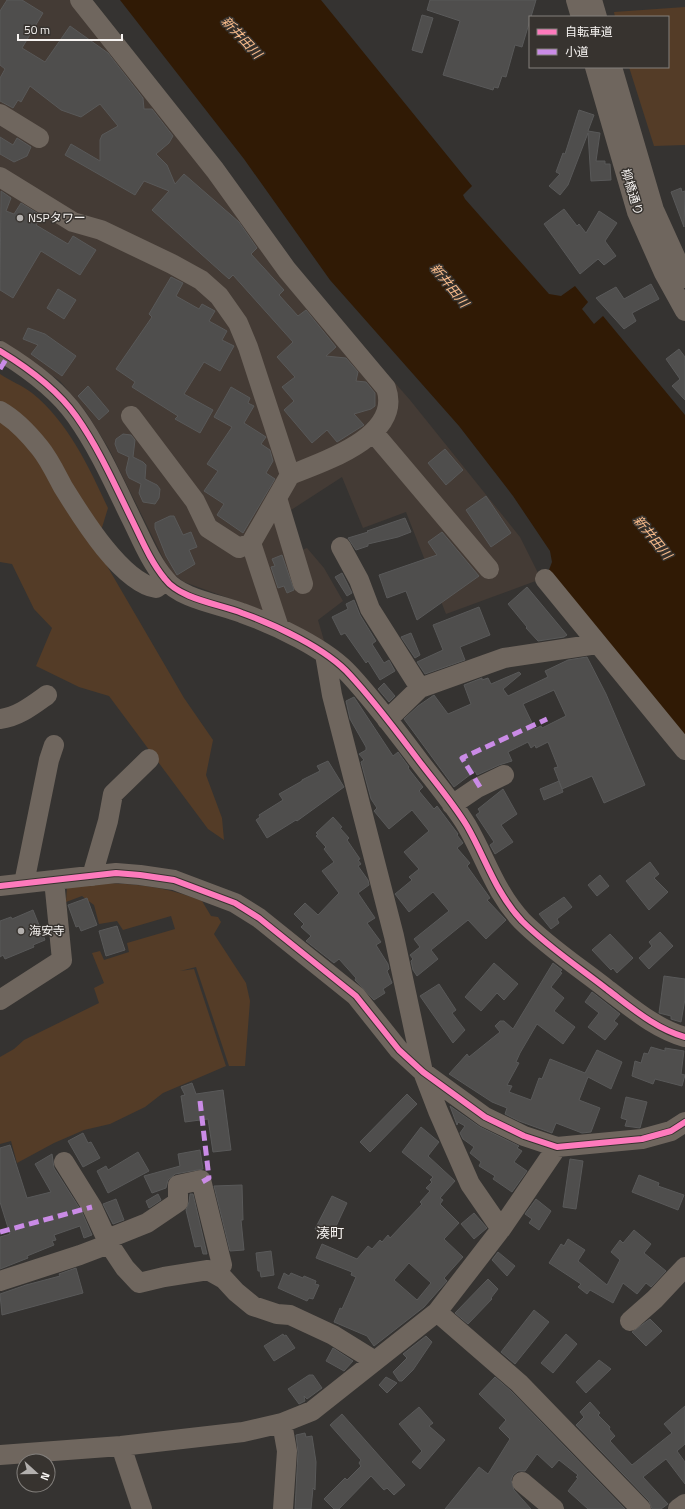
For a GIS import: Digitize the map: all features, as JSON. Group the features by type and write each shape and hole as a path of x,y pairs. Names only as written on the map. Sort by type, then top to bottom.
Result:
{"street":[{"path":"80,0 215,170 288,270 386,388 389,405 385,416 365,440 335,457 290,475 250,543 239,548 208,528 195,501 130,416"},
{"path":"576,0 580,16"},
{"path":"592,0 597,16"},
{"name":"柳橋通り","path":"595,68 638,212 664,273 685,311"},
{"name":"柳橋通り","path":"612,68 654,210 685,278"},
{"path":"0,114 39,138"},
{"path":"0,177 73,222 102,230 172,264 201,280 219,296 238,323 248,347 290,475"},
{"path":"0,351 38,377 58,395 75,415 94,444 152,560 166,581 180,592 241,612 279,628 325,654 350,674 388,720 467,826 499,892 522,921 552,947 643,1017 672,1033 685,1037"},
{"path":"0,411 15,420 41,449 74,504 111,556 132,578 147,587 156,588 166,581"},
{"path":"373,432 489,569"},
{"path":"277,498 303,584"},
{"path":"250,543 279,628"},
{"path":"341,547 359,580 370,609 420,688"},
{"path":"545,580 685,750"},
{"path":"388,720 420,688 504,658 597,644"},
{"path":"325,654 332,695 394,936 423,1072 438,1111 470,1184 501,1229"},
{"path":"0,719 8,718 27,709 47,695"},
{"path":"24,883 49,760 54,745"},
{"path":"92,876 108,820 113,794 149,759"},
{"path":"452,805 476,788 504,775"},
{"path":"0,886 116,873 174,880 235,903 271,928 356,996 399,1050 423,1072 485,1117 524,1136 557,1147 642,1140 671,1131 685,1122"},
{"path":"0,1000 62,960 54,880"},
{"path":"0,1455 121,1446 243,1432 282,1423 312,1411 437,1312 501,1229 557,1147"},
{"path":"64,1162 92,1207 108,1241 125,1268 138,1283 164,1276 208,1270 216,1274 254,1306 277,1314 290,1315 333,1335 375,1361"},
{"path":"0,1281 80,1255 147,1223 178,1202 178,1185 201,1180 222,1265 216,1274"},
{"path":"630,1321 682,1274"},
{"path":"437,1312 519,1383 641,1509"},
{"path":"282,1423 287,1451 283,1509"},
{"path":"121,1446 142,1509"},
{"path":"522,1482 554,1509"},
{"path":"678,1509 685,1504"}],"shaded area":[{"path":"0,0 89,0 294,268 410,400 520,537 541,579 446,614 406,512 363,528 342,477 288,512 299,551 307,548 324,568 343,601 318,620 325,644 264,611 184,582 173,574 165,562 109,449 86,412 60,381 0,340"},
{"path":"685,7 685,145 654,146 629,68 669,68 669,16 615,16 614,12"},
{"path":"0,374 32,393 56,417 67,431 85,461 101,492 108,508 96,547 184,698 213,740 206,775 222,818 224,840 208,829 109,696 79,687 36,666 52,628 34,609 12,564 0,562"},
{"path":"102,883 141,885 177,892 202,901 211,916 218,917 221,922 214,934 246,983 250,1001 245,1066 229,1066 196,967 180,971 194,969 226,1066 163,1093 145,1107 110,1124 84,1130 54,1143 17,1163 11,1141 0,1144 0,1057 14,1049 24,1040 99,1003 94,988 104,983 92,953 100,951 104,960 129,952 127,943 175,929 171,916 123,930 117,921 99,924 94,905 82,896 66,902 67,887"}],"water":[{"name":"新井田川","path":"120,0 321,0 472,186 463,195 465,199 549,294 561,296 575,286 588,302 582,309 594,324 603,316 685,415 685,739 551,576 549,570 552,562 550,551 513,496 459,426 330,280 244,159"}],"building":[{"path":"7,0 22,0 43,13 22,48 45,62 70,26 108,53 143,98 144,109 152,109 173,136 169,143 156,154 167,165 175,184 184,174 239,222 257,248 251,254 284,290 279,295 298,316 306,310 336,347 326,356 346,358 358,372 356,381 366,382 375,393 375,406 371,409 354,414 364,425 337,442 327,430 312,443 284,410 294,401 282,387 295,377 277,357 293,342 233,275 229,279 152,210 169,191 144,181 135,195 65,155 71,144 100,161 100,140 102,135 118,126 100,104 81,117 61,110 30,86 21,102 18,100 13,108 0,101 0,78 5,69 0,65 0,11"},
{"path":"430,0 536,0 531,16 529,16 529,24 522,47 515,45 506,77 502,76 498,88 494,87 493,90 443,75 460,21 427,10"},
{"path":"422,15 433,18 422,53 412,50"},
{"path":"579,110 594,115 588,131 600,133 596,161 605,161 605,164 610,164 611,180 591,181 588,133 568,185 560,195 549,186 560,174 556,172 563,153 565,154"},
{"path":"0,137 13,145 17,138 31,147 27,156 14,162 0,154"},
{"path":"681,188 682,192 685,191 684,227 671,192"},
{"path":"1,191 11,198 6,211 14,214 21,203 42,216 36,225 68,244 73,236 96,250 80,275 41,251 13,298 0,290"},
{"path":"564,209 577,226 579,224 586,233 599,211 617,223 605,241 616,256 604,265 598,259 580,274 544,224"},
{"path":"171,277 183,283 176,296 199,309 202,304 215,311 209,321 227,331 222,340 234,346 220,371 204,362 184,394 213,410 200,433 175,419 178,416 132,387 135,382 116,369 152,317 149,314"},
{"path":"651,284 659,299 632,313 636,321 624,329 596,298 616,287 624,299"},
{"path":"58,289 76,300 64,319 47,308"},
{"path":"28,328 45,334 76,356 62,376 31,354 38,345 23,339"},
{"path":"679,349 685,357 685,400 672,386 680,379 666,359"},
{"path":"88,386 109,411 99,420 78,396"},
{"path":"231,387 250,398 248,403 254,406 244,423 266,437 261,444 270,450 273,461 266,473 275,479 243,533 217,515 224,504 204,491 218,471 207,464 232,427 214,417"},
{"path":"123,434 131,435 135,440 133,457 146,465 145,479 157,485 160,489 159,498 155,504 143,502 139,493 141,484 129,478 127,474 126,470 129,457 118,452 115,444 116,439"},
{"path":"445,449 463,470 446,485 428,463"},
{"path":"486,496 511,533 491,547 466,510"},
{"path":"170,516 174,516 183,535 191,532 197,547 189,550 195,564 177,575 166,556 155,528 155,523"},
{"path":"405,518 411,532 398,537 368,544 368,546 356,550 348,538 368,532 367,531"},
{"path":"442,532 479,576 417,620 406,591 387,598 379,575 437,555 428,542"},
{"path":"282,555 294,590 287,593 284,586 278,588 271,567 275,566 272,559"},
{"path":"342,573 352,593 347,596 335,577"},
{"path":"527,587 567,635 564,637 538,641 526,628 527,627 508,604"},
{"path":"354,600 360,615 376,641 372,644 384,663 389,660 395,671 380,680 368,661 366,663 345,633 341,635 332,617 348,609 346,604"},
{"path":"479,607 490,635 460,647 465,660 425,674 417,662 443,650 433,625"},
{"path":"411,633 420,655 415,658 401,637"},
{"path":"587,657 606,694 645,785 604,803 592,776 562,789 554,768 558,767 548,742 536,748 535,745 531,748 528,742 508,752 512,761 477,775 475,771 454,787 404,719 418,706 434,695 448,714 471,704 464,685 482,678 482,680 488,678 491,684 519,672 521,674 503,689 508,696 548,677 545,671 568,660","holes":["554,690 566,716 542,728 541,726 535,729 523,704"]},
{"path":"384,683 395,696 389,702 378,689"},
{"path":"354,697 393,756 398,752 423,787 419,791 434,809 437,806 458,834 457,835 463,843 457,848 470,863 467,866 490,898 487,900 506,920 486,939 468,920 431,950 438,959 417,976 413,970 411,961 413,959 410,955 420,947 414,939 449,911 433,892 409,912 395,894 412,880 409,877 419,869 404,852 429,831 412,810 389,829 374,811 377,808 371,799 361,762 364,760 359,754 366,750 366,747 350,719 346,701"},
{"path":"328,761 344,787 297,821 296,820 267,838 256,820 260,817 259,815 283,800 279,794 320,771 317,766"},
{"path":"559,781 563,792 544,800 540,789"},
{"path":"503,789 517,814 501,825 513,842 495,854 490,845 494,842 476,815 480,812 478,809"},
{"path":"333,817 349,838 347,840 360,859 358,860 361,864 358,866 368,880 369,885 358,893 375,918 367,923 381,942 376,945 388,964 389,969 387,971 392,983 383,989 385,993 374,1000 355,980 356,978 339,959 334,963 306,941 311,936 301,927 304,924 294,914 305,903 318,915 339,893 322,871 334,862 324,849 326,847 316,836 318,834 316,833"},
{"path":"650,862 659,874 654,878 668,892 649,910 626,881"},
{"path":"600,875 609,886 597,896 588,885"},
{"path":"564,897 572,907 557,919 559,923 551,929 539,914"},
{"path":"87,898 97,925 81,931 79,926 76,927 68,905"},
{"name":"海安寺","path":"33,910 45,940 33,945 34,947 5,959 3,955 0,957 0,921 11,917 12,919"},
{"path":"117,926 125,950 106,956 99,931"},
{"path":"660,932 673,946 649,969 639,958 652,946 649,942"},
{"path":"610,934 633,958 617,973 613,968 611,970 592,950"},
{"path":"494,963 518,984 504,1000 497,993 481,1011 465,997"},
{"path":"553,963 562,970 560,972 562,973 551,987 564,998 554,1011 575,1027 563,1044 537,1024 520,1053 516,1062 519,1063 507,1085 512,1086 509,1092 531,1100 539,1078 542,1079 550,1059 585,1073 597,1050 622,1062 611,1089 588,1077 579,1100 600,1108 591,1132 582,1133 556,1123 552,1133 519,1121 505,1114 507,1108 492,1102 449,1074 467,1054 469,1057 500,1032 495,1026 500,1021 504,1021 513,1029"},
{"path":"664,976 685,979 685,999 681,1022 671,1019 671,1016 659,1013"},
{"path":"439,984 456,1010 452,1013 465,1030 453,1043 420,996"},
{"path":"592,992 620,1014 614,1021 618,1024 605,1040 588,1027 599,1013 585,1002"},
{"path":"651,1047 665,1051 665,1048 684,1051 681,1074 685,1075 682,1086 655,1079 653,1084 632,1076 635,1061 641,1063 644,1053 648,1054"},
{"path":"192,1083 196,1094 223,1090 231,1150 213,1152 208,1119 185,1122 181,1096 185,1095 181,1087"},
{"path":"407,1094 417,1104 370,1152 360,1142"},
{"path":"626,1097 647,1102 640,1128 625,1126 627,1120 621,1118"},
{"path":"450,1106 480,1127 519,1146 517,1148 522,1151 514,1162 527,1171 512,1192 493,1179 495,1176 479,1166 481,1162 470,1153 474,1147 463,1139 460,1133 465,1126 458,1122 457,1125"},
{"path":"421,1127 439,1142 428,1156 455,1181 440,1198 443,1200 440,1204 459,1223 444,1239 463,1257 444,1278 447,1281 424,1307 374,1346 367,1336 334,1322 340,1308 342,1309 356,1277 351,1275 352,1272 316,1258 322,1244 357,1259 368,1246 372,1249 380,1240 382,1242 388,1235 390,1238 422,1204 420,1202 430,1191 426,1188 432,1182 430,1180 433,1177 402,1152","holes":["409,1263 431,1283 417,1300 394,1280"]},
{"path":"83,1133 88,1143 91,1142 100,1158 83,1167 68,1141"},
{"path":"10,1145 27,1198 51,1192 35,1164 52,1154 54,1168 82,1212 92,1235 84,1238 80,1226 54,1235 56,1240 52,1241 54,1245 27,1256 28,1258 0,1269 0,1237 10,1234 0,1202 0,1148"},
{"path":"200,1150 203,1169 175,1174 168,1180 166,1188 152,1193 144,1176 180,1166 178,1154"},
{"path":"138,1152 149,1171 108,1193 97,1171 106,1166 108,1170"},
{"path":"570,1159 583,1161 576,1209 563,1207"},
{"path":"639,1175 659,1183 658,1186 684,1195 678,1210 632,1192"},
{"path":"242,1185 243,1220 241,1220 244,1250 230,1251 214,1186"},
{"path":"158,1194 161,1200 149,1208 146,1201"},
{"path":"190,1194 193,1194 207,1254 203,1254 201,1246 195,1247 186,1210"},
{"path":"332,1196 347,1203 331,1237 315,1229"},
{"path":"116,1199 124,1220 113,1224 103,1204"},
{"path":"536,1199 551,1211 539,1230 529,1223 532,1219 525,1214"},
{"path":"474,1213 487,1228 474,1239 461,1224"},
{"path":"634,1230 651,1244 644,1253 666,1271 651,1287 646,1283 637,1294 623,1283 613,1303 590,1290 587,1294 578,1287 581,1284 549,1263 561,1244 564,1246 568,1239 585,1250 578,1261 607,1285 620,1260 611,1252 620,1240 623,1243"},
{"path":"271,1251 274,1275 261,1277 260,1271 258,1271 256,1253"},
{"path":"498,1252 515,1266 507,1276 492,1260"},
{"path":"76,1268 83,1293 2,1315 0,1294 60,1276 59,1274"},
{"path":"284,1273 289,1276 291,1273 303,1278 304,1276 316,1281 315,1284 319,1285 313,1299 309,1298 307,1301 278,1288"},
{"path":"488,1279 498,1289 491,1298 492,1299 468,1324 455,1313"},
{"path":"534,1310 549,1322 515,1364 501,1352"},
{"path":"650,1319 662,1331 646,1346 632,1332"},
{"path":"283,1334 284,1336 286,1335 295,1348 274,1361 264,1346"},
{"path":"566,1334 577,1344 553,1373 541,1363"},
{"path":"426,1336 432,1342 413,1370 402,1381 399,1381 393,1372 407,1358 403,1354"},
{"path":"333,1348 353,1361 344,1371 326,1361"},
{"path":"599,1360 611,1369 586,1393 576,1382"},
{"path":"309,1375 313,1375 322,1388 307,1399 304,1396 305,1401 299,1404 288,1389"},
{"path":"386,1377 397,1383 387,1393 379,1385"},
{"path":"495,1377 511,1391 625,1509 588,1509 568,1491 578,1478 576,1477 578,1475 559,1460 552,1468 537,1454 525,1471 518,1471 513,1475 511,1480 514,1490 531,1509 445,1509 479,1467 488,1474 510,1439 499,1428 506,1420 479,1394"},
{"path":"590,1402 600,1413 598,1415 610,1427 609,1429 615,1436 610,1441 632,1465 672,1433 664,1424 685,1406 685,1444 677,1451 685,1462 685,1484 666,1459 643,1477 668,1504 661,1509 652,1509 649,1501 576,1425 584,1417 580,1412"},
{"path":"419,1407 433,1423 429,1426 445,1440 420,1469 412,1462 422,1451 399,1424"},
{"path":"342,1414 405,1485 394,1495 387,1488 384,1490 371,1476 339,1509 334,1509 324,1499 345,1478 347,1480 361,1466 359,1463 361,1460 330,1425"},
{"path":"305,1433 306,1437 312,1436 316,1462 315,1490 313,1488 311,1509 295,1509 298,1452 296,1435"}],"marked path":[{"path":"0,369 8,356"},
{"path":"480,787 462,758 547,719"},
{"path":"200,1101 209,1178 202,1182"},
{"path":"0,1232 92,1207"}],"cycle path":[{"path":"0,351 51,388 76,416 105,466 150,557 165,579 172,586 190,596 242,613 299,638 340,665 377,706 456,809 474,838 505,899 522,921 553,948 635,1011 664,1029 685,1037"},
{"path":"0,886 116,873 174,880 235,903 259,918 356,996 399,1050 423,1072 485,1117 524,1136 557,1147 642,1139 671,1131 685,1122"}],"place":[{"name":"NSPタワー","path":"20,218"},
{"name":"海安寺","path":"21,931"}],"district":[{"name":"湊町","path":"330,1233"}]}
